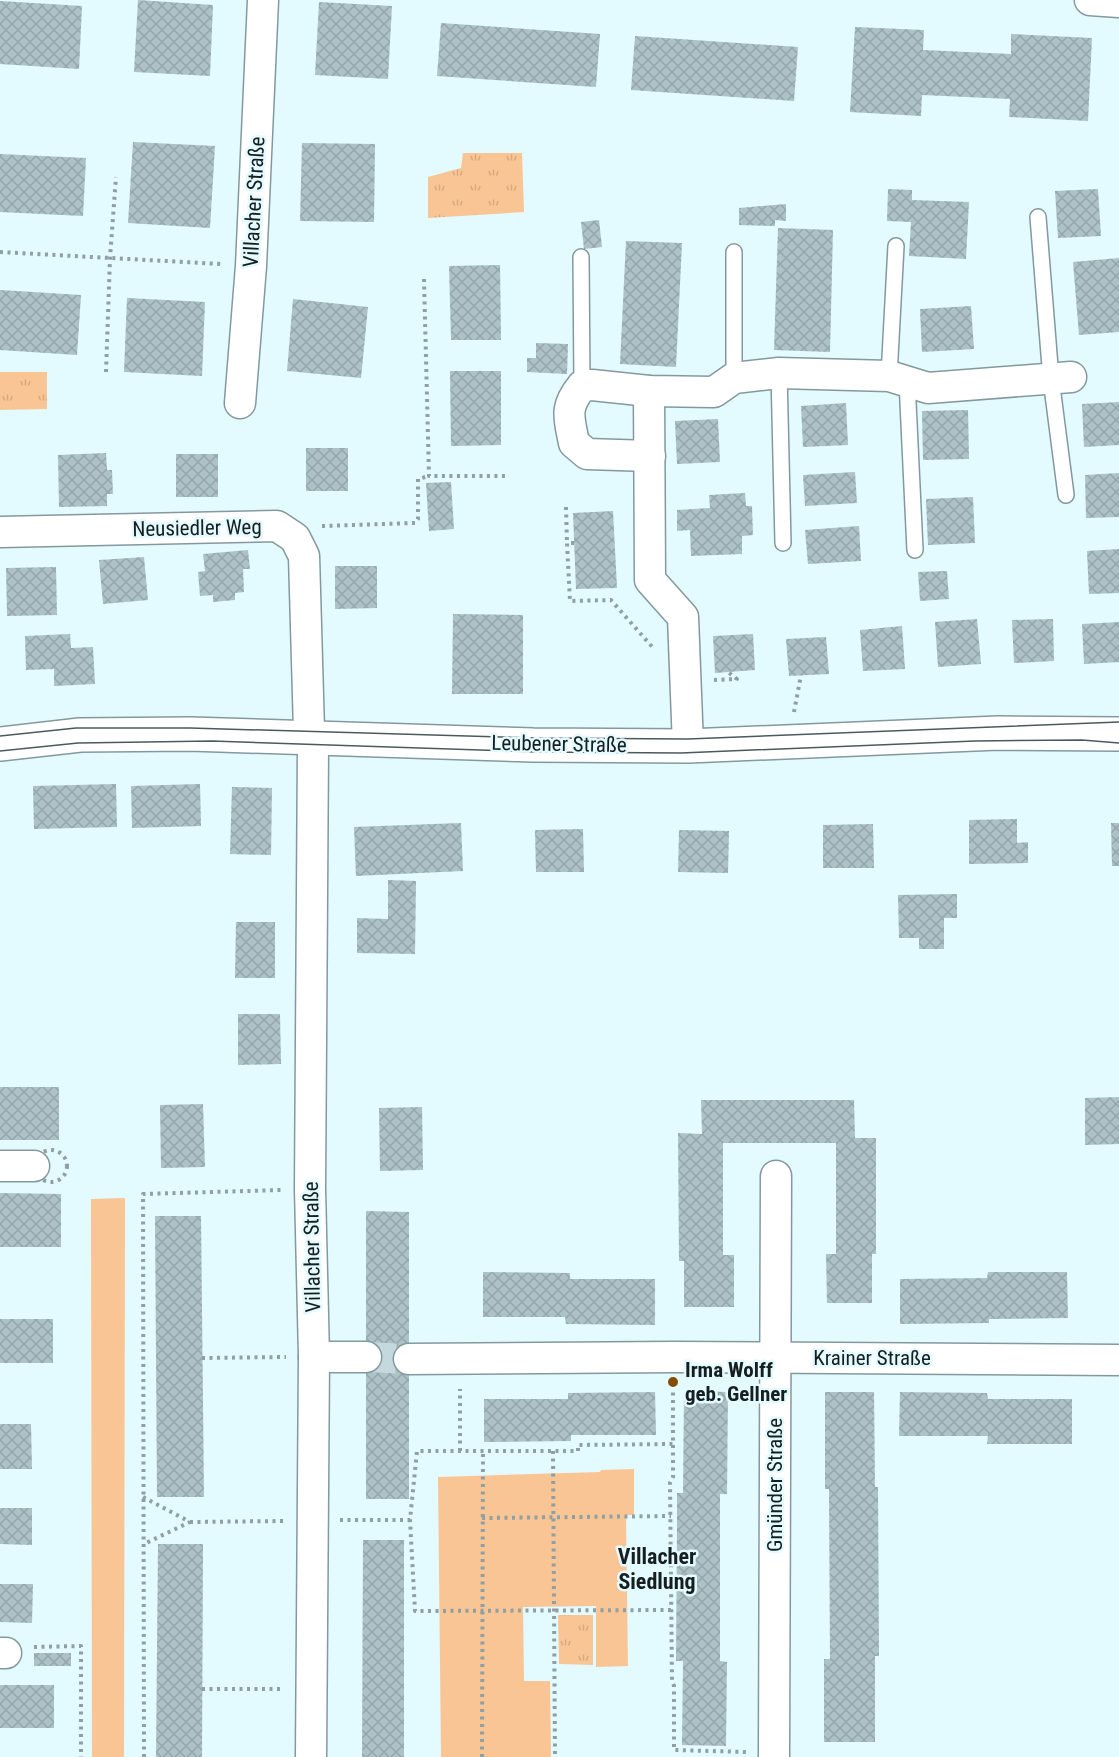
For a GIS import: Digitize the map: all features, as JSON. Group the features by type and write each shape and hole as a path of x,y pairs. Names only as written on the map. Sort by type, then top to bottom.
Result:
{"street":[{"name":"Villacher Straße","path":"240,403 251,266 263,0"},
{"path":"1090,0 1119,2"},
{"path":"650,456 587,454 574,443 569,416 572,399 582,386 649,391 714,392 734,378 779,373 898,378 928,388 1061,378"},
{"path":"649,391 650,580 683,617 688,746"},
{"name":"Neusiedler Weg","path":"0,532 277,526 295,538"},
{"path":"295,538 304,556 311,738"},
{"name":"Leubener Straße","path":"0,744 80,735 190,734 533,745 688,746 998,733 1119,734"},
{"name":"Villacher Straße","path":"311,738 313,758 310,1189 314,1357 311,1757"},
{"path":"0,1166 34,1166"},
{"name":"Gmünder Straße","path":"774,1755 776,1176"},
{"path":"314,1357 366,1357"},
{"name":"Krainer Straße","path":"409,1359 673,1357 1119,1360"}],"lane":[{"path":"1038,217 1061,378 1066,495"},
{"path":"896,246 898,378 915,550"},
{"path":"734,252 734,378"},
{"path":"580,257 582,386"},
{"path":"779,373 783,543"}],"path":[{"path":"106,372 110,258 116,177"},
{"path":"0,252 251,266"},
{"path":"424,279 429,476"},
{"path":"295,538 311,526 415,523 418,519 418,479 429,476 509,476"},
{"path":"566,507 570,601 611,600 660,656"},
{"path":"567,543 574,543"},
{"path":"707,680 737,679 728,672"},
{"path":"794,710 801,675"},
{"path":"144,1757 143,1194 310,1189"},
{"path":"202,1358 314,1357"},
{"path":"673,1357 671,1610 674,1750 774,1755"},
{"path":"460,1451 461,1358"},
{"path":"671,1610 415,1611 410,1520 417,1451 578,1450 578,1445 673,1444"},
{"path":"553,1450 555,1757"},
{"path":"482,1757 483,1451"},
{"path":"143,1497 190,1522"},
{"path":"482,1518 671,1516"},
{"path":"144,1544 190,1522 410,1520"},
{"path":"3,1653 10,1647 81,1646 81,1757"},
{"path":"202,1689 312,1689"}],"green space":[{"path":"463,153 522,153 524,212 428,218 428,177 461,168"},
{"path":"0,372 47,372 47,409 0,410"},
{"path":"125,1198 124,1757 92,1757 91,1199"},
{"path":"634,1469 634,1515 626,1515 628,1666 596,1667 596,1606 523,1607 524,1681 550,1681 551,1757 441,1757 438,1477"},
{"path":"558,1615 593,1615 593,1665 559,1664"}],"building":[{"path":"138,0 213,5 210,76 134,72"},
{"path":"0,1 82,6 79,69 0,64"},
{"path":"319,2 392,6 388,79 315,75"},
{"path":"441,23 600,34 596,87 437,76"},
{"path":"855,27 924,30 923,50 1011,54 1011,34 1092,38 1088,121 1009,117 1010,99 922,95 921,116 850,112"},
{"path":"635,36 798,47 794,101 631,90"},
{"path":"133,142 215,146 210,228 128,223"},
{"path":"302,143 375,144 374,222 300,221"},
{"path":"0,154 86,158 83,216 0,212"},
{"path":"888,189 912,190 912,200 969,202 966,259 909,256 911,222 887,221"},
{"path":"1098,189 1101,236 1058,238 1055,191"},
{"path":"786,204 786,221 775,220 775,226 739,225 739,208"},
{"path":"599,220 602,247 584,249 581,222"},
{"path":"778,228 833,230 830,352 774,350"},
{"path":"626,241 682,243 676,367 620,364"},
{"path":"1119,258 1119,332 1079,335 1073,262"},
{"path":"500,265 501,340 451,340 449,266"},
{"path":"0,290 81,295 77,355 0,350"},
{"path":"127,298 205,302 202,376 124,372"},
{"path":"293,299 368,307 361,378 287,371"},
{"path":"971,306 974,349 922,352 920,309"},
{"path":"536,343 568,344 567,374 527,372 527,358 536,358"},
{"path":"450,371 501,371 501,445 451,446"},
{"path":"1119,402 1119,445 1084,447 1082,404"},
{"path":"846,403 848,445 803,447 801,406"},
{"path":"968,410 969,459 923,460 922,411"},
{"path":"718,419 720,462 677,464 675,421"},
{"path":"306,448 348,448 348,491 306,491"},
{"path":"106,453 107,470 112,470 113,494 107,494 107,506 59,507 58,455"},
{"path":"176,454 218,454 218,497 176,497"},
{"path":"855,472 857,503 805,506 803,475"},
{"path":"1119,473 1119,517 1086,518 1085,475"},
{"path":"451,482 454,529 429,531 426,483"},
{"path":"745,493 746,506 752,506 753,535 742,536 742,554 691,556 690,530 677,531 677,510 710,508 709,495"},
{"path":"973,497 975,543 928,545 926,499"},
{"path":"613,511 617,588 576,589 573,513"},
{"path":"859,526 861,561 808,564 805,530"},
{"path":"1119,549 1119,593 1089,594 1087,551"},
{"path":"248,550 250,569 243,569 244,592 235,593 235,600 213,602 213,595 200,596 198,572 205,571 203,554"},
{"path":"144,557 148,600 103,604 99,560"},
{"path":"335,566 377,566 377,608 335,609"},
{"path":"56,567 57,615 7,616 6,568"},
{"path":"947,571 949,599 920,601 918,572"},
{"path":"453,614 523,615 523,694 452,694"},
{"path":"977,619 981,664 938,667 935,622"},
{"path":"1053,619 1054,661 1014,663 1012,620"},
{"path":"1119,622 1119,662 1084,664 1082,624"},
{"path":"902,626 905,669 863,671 860,630"},
{"path":"70,634 71,648 93,647 95,684 54,686 54,669 26,670 25,636"},
{"path":"753,634 755,670 715,673 713,636"},
{"path":"826,637 829,674 789,676 786,639"},
{"path":"116,784 117,827 34,829 33,786"},
{"path":"200,784 201,826 132,828 131,786"},
{"path":"232,787 272,788 271,855 230,854"},
{"path":"1017,819 1017,843 1028,842 1028,863 969,864 969,820"},
{"path":"461,823 463,871 356,876 354,827"},
{"path":"1111,823 1119,823 1119,866 1112,866"},
{"path":"873,824 874,868 823,868 823,825"},
{"path":"583,829 584,872 536,872 535,830"},
{"path":"679,830 729,831 728,873 678,872"},
{"path":"388,880 416,881 415,954 357,953 357,918 388,919"},
{"path":"957,894 957,918 944,918 944,949 919,949 919,938 899,938 898,895"},
{"path":"236,922 275,922 275,978 235,978"},
{"path":"238,1014 280,1014 281,1064 238,1065"},
{"path":"0,1087 59,1087 59,1140 0,1140"},
{"path":"1119,1097 1119,1144 1085,1145 1085,1098"},
{"path":"701,1100 854,1100 855,1138 876,1138 876,1254 872,1254 872,1303 827,1303 826,1254 836,1254 836,1143 723,1143 723,1255 734,1255 734,1307 684,1307 684,1261 679,1261 678,1133 702,1134"},
{"path":"203,1104 205,1167 161,1168 160,1105"},
{"path":"422,1107 423,1170 380,1171 379,1108"},
{"path":"0,1193 61,1194 61,1247 0,1247"},
{"path":"366,1211 409,1212 409,1499 366,1499"},
{"path":"155,1216 201,1216 204,1497 157,1497"},
{"path":"483,1272 570,1273 570,1279 655,1279 655,1325 566,1324 565,1317 483,1317"},
{"path":"988,1272 1067,1272 1068,1318 989,1319 989,1323 900,1324 900,1279 987,1278"},
{"path":"0,1319 53,1319 53,1363 0,1363"},
{"path":"684,1391 728,1392 727,1494 720,1494 720,1661 727,1662 726,1746 682,1745 683,1661 676,1661 677,1493 683,1493"},
{"path":"655,1392 656,1435 571,1435 571,1441 484,1442 484,1399 568,1399 568,1393"},
{"path":"825,1392 874,1392 875,1487 878,1487 879,1656 875,1656 875,1742 824,1742 824,1659 830,1659 829,1489 825,1489"},
{"path":"900,1392 987,1393 988,1399 1072,1399 1072,1444 987,1444 988,1436 899,1436"},
{"path":"0,1424 31,1424 32,1469 0,1469"},
{"path":"0,1508 32,1508 32,1545 0,1544"},
{"path":"363,1540 404,1540 404,1757 362,1757"},
{"path":"158,1544 203,1544 202,1757 156,1757"},
{"path":"0,1584 33,1584 32,1623 0,1622"},
{"path":"34,1653 71,1653 71,1666 34,1666"},
{"path":"0,1685 54,1685 54,1728 0,1728"}],"tunnel":[{"path":"366,1357 409,1359"}],"tram line":[{"path":"0,736 76,728 190,728 534,738 688,739 1119,722"},
{"path":"0,751 78,743 212,741 536,752 681,753 975,741 1082,740 1119,743"}],"place":[{"name":"Irma Wolff geb. Gellner","path":"673,1382"}],"district":[{"name":"Villacher Siedlung","path":"657,1568"}]}
